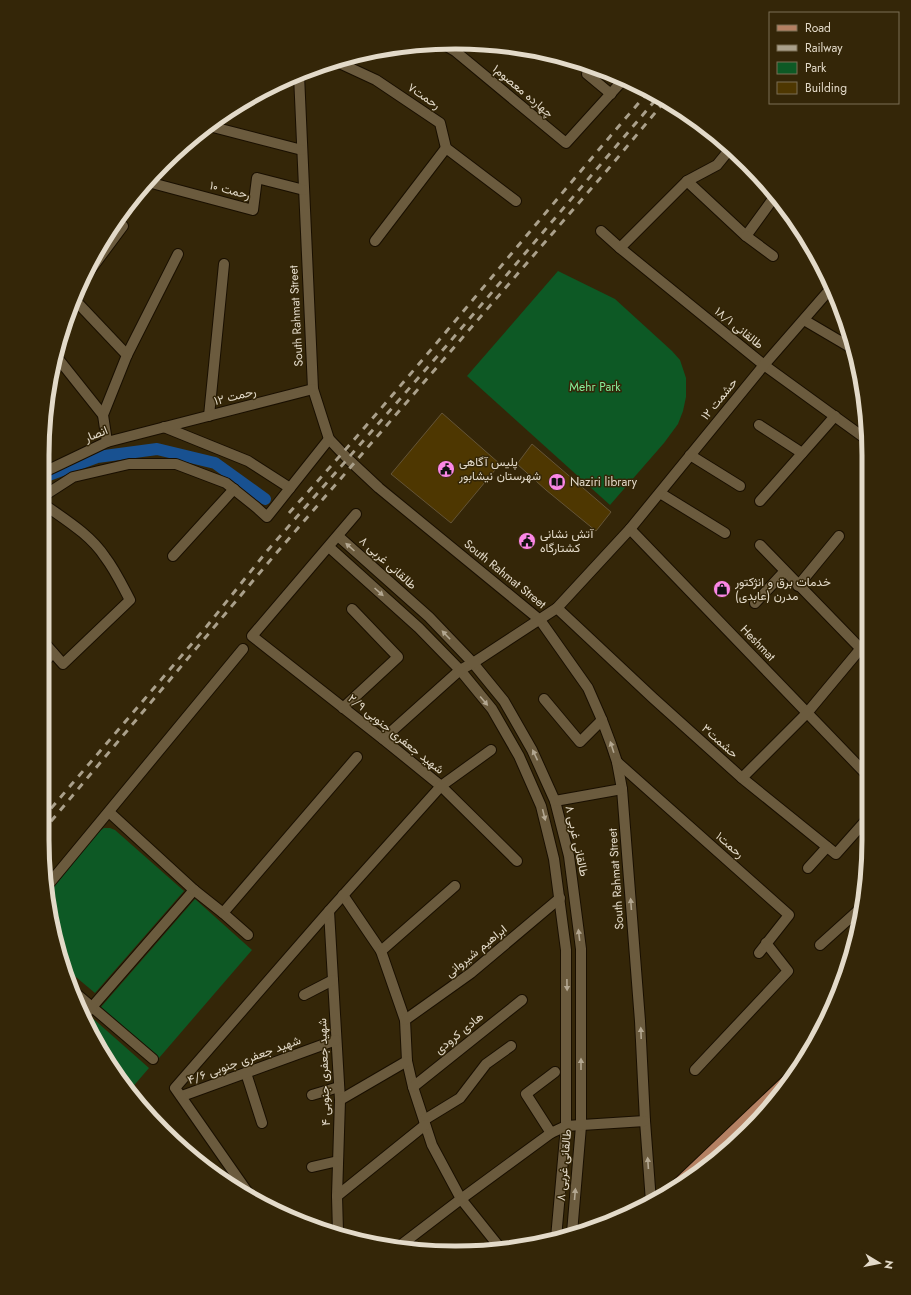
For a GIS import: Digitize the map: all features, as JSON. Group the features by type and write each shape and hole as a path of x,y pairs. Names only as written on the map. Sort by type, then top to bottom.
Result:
{"main road":[{"path":"693,1169 774,1092"}],"street":[{"name":"چهارده معصوم۱","path":"459,49 566,144 610,94"},
{"name":"رحمت۷","path":"344,65 376,80 440,123 446,148"},
{"path":"587,74 610,94 619,84"},
{"name":"South Rahmat Street","path":"299,80 313,389 329,439 379,488 540,620 588,688 602,720 617,762 622,789 640,1021 651,1196"},
{"path":"216,128 302,150"},
{"path":"375,240 446,148 516,201"},
{"path":"620,248 687,181 717,165 727,153"},
{"name":"رحمت ۱۰","path":"153,183 253,210 257,178 304,190"},
{"path":"687,181 746,236 773,256"},
{"path":"746,236 772,200"},
{"path":"102,255 123,226"},
{"name":"طالقانی ۱۸/۱","path":"601,231 764,365 861,435"},
{"path":"107,442 103,414 127,355 178,254"},
{"path":"209,416 224,264"},
{"name":"حشمت ۱۲","path":"383,739 460,670 557,608 630,529 764,365 827,292"},
{"path":"79,304 127,355"},
{"path":"804,320 846,345"},
{"path":"60,361 103,414"},
{"name":"رحمت ۱۲","path":"164,427 313,389"},
{"path":"760,501 835,416"},
{"path":"759,425 802,453"},
{"path":"164,427 248,461 290,488"},
{"name":"انصار","path":"49,470 107,442 164,427"},
{"path":"49,492 73,477 128,464 176,464 226,483 267,517 329,439"},
{"path":"690,455 740,486"},
{"path":"173,556 234,489"},
{"path":"660,493 725,534"},
{"path":"49,508 84,534 105,556 130,600 63,664 49,648"},
{"path":"329,547 356,514"},
{"name":"Heshmat","path":"630,529 862,770"},
{"name":"طالقانی غربی ۸","path":"338,536 429,617 473,663 504,701 532,750 555,801 568,856 581,949 581,1126 572,1228"},
{"path":"798,586 839,536"},
{"path":"760,545 798,586 862,643"},
{"name":"طالقانی غربی ۸","path":"329,547 419,628 460,670 492,710 519,756 541,806 554,859 566,950 566,1126 556,1233"},
{"name":"شهید جعفری جنوبی ۲/۹","path":"329,547 252,636 440,786 517,861"},
{"path":"755,603 784,572"},
{"name":"حشمت۳","path":"557,608 653,698 742,778 827,847"},
{"path":"343,708 398,657 352,609"},
{"path":"742,778 807,713 862,647"},
{"path":"51,881 243,650"},
{"path":"49,657 53,653"},
{"path":"544,699 580,742 602,720"},
{"path":"244,1186 176,1088 329,911 440,786 491,750"},
{"path":"223,913 357,757"},
{"name":"رحمت۱","path":"617,762 789,915 759,953"},
{"path":"530,780 543,773"},
{"path":"555,801 622,789"},
{"path":"108,812 194,890 248,935"},
{"path":"808,868 827,847 836,854 862,825"},
{"path":"381,951 455,886"},
{"path":"88,1012 194,890"},
{"path":"343,895 381,951 405,1020 407,1061 413,1087 432,1145 461,1199 497,1244"},
{"name":"ابراهیم شیروانی","path":"405,1020 471,973 560,898"},
{"name":"شهید جعفری جنوبی ۴","path":"329,911 340,1100 337,1196 338,1228"},
{"path":"820,945 855,913"},
{"path":"695,1070 788,971 766,944"},
{"path":"304,995 333,980"},
{"path":"81,998 153,1059"},
{"name":"هادی کرودی","path":"413,1087 522,1000"},
{"name":"شهید جعفری جنوبی ۴/۶","path":"182,1096 336,1040"},
{"path":"337,1196 424,1123 460,1098 486,1064 511,1046"},
{"path":"340,1100 407,1061"},
{"path":"551,1133 526,1094 555,1072"},
{"path":"246,1073 262,1123"},
{"path":"312,1095 339,1087"},
{"path":"404,1243 551,1133 566,1126 645,1121"},
{"path":"312,1167 338,1161"}],"green space":[{"name":"Mehr Park","path":"558,271 615,299 672,351 680,360 686,378 686,397 678,424 664,443 610,505 467,376"},
{"path":"104,828 115,830 184,891 95,993 72,974 63,945 52,889 95,834"},
{"path":"195,899 252,950 159,1058 101,1007"},
{"path":"89,1015 149,1068 133,1087 103,1043"}],"building":[{"name":"پلیس آگاهی شهرستان نیشابور","path":"442,413 500,464 451,523 391,474"},
{"name":"Naziri library","path":"532,444 611,512 596,531 517,464"}],"waterway":[{"path":"49,475 97,457 157,449 215,463 265,499"}],"railway":[{"path":"289,513 381,409 645,96"},
{"path":"49,811 207,626 267,551 448,344 655,101"},
{"path":"49,824 273,557 662,105"}],"place":[{"name":"پلیس آگاهی شهرستان نیشابور","path":"446,469"},
{"name":"Naziri library","path":"557,482"},
{"name":"آتش نشانی کشتارگاه","path":"527,541"},
{"name":"خدمات برق و انژکتور مدرن (عابدی)","path":"722,589"}]}
